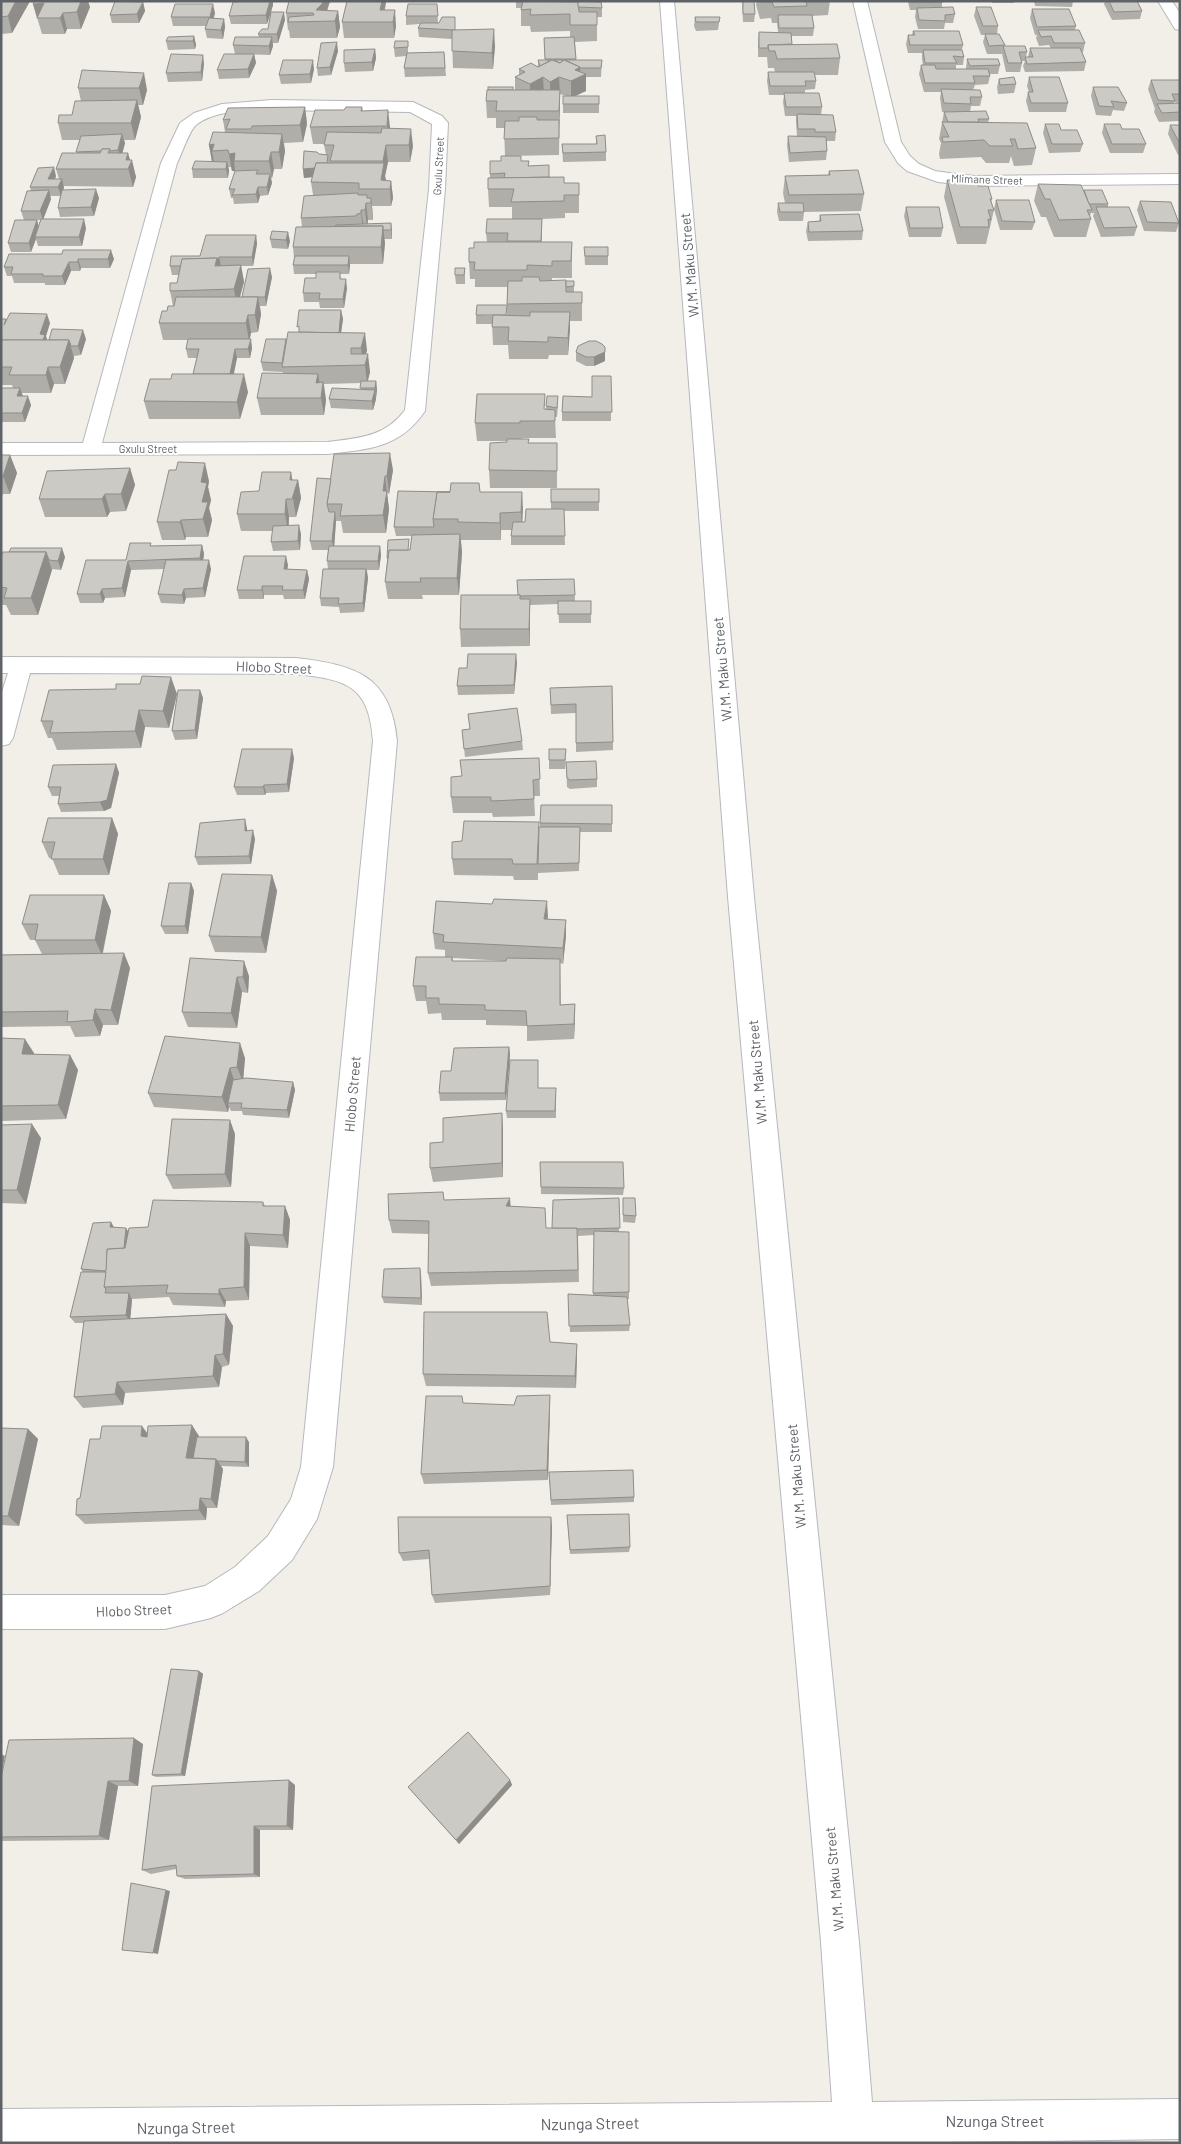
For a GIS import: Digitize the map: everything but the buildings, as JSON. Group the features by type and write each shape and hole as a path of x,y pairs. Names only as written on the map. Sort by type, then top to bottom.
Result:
{"street":[{"name":"W.M. Maku Street","path":"667,1 740,887 839,1932 855,2132"},
{"name":"Mlimane Street","path":"860,1 893,142 906,162 923,172 943,178 974,181 1180,178"},
{"path":"1165,1 1180,26"},
{"name":"Gxulu Street","path":"1,449 328,448 355,445 385,437 402,426 415,410 437,189 440,124 436,119 413,107 250,105 214,111 188,123 169,163 91,448"},
{"name":"Hlobo Street","path":"1,738 11,665 296,666 325,668 349,676 366,688 379,702 385,723 385,741 317,1467 305,1507 280,1548 247,1579 211,1601 165,1612 1,1612"},
{"name":"Nzunga Street","path":"1,2130 855,2132 1180,2119"}]}
